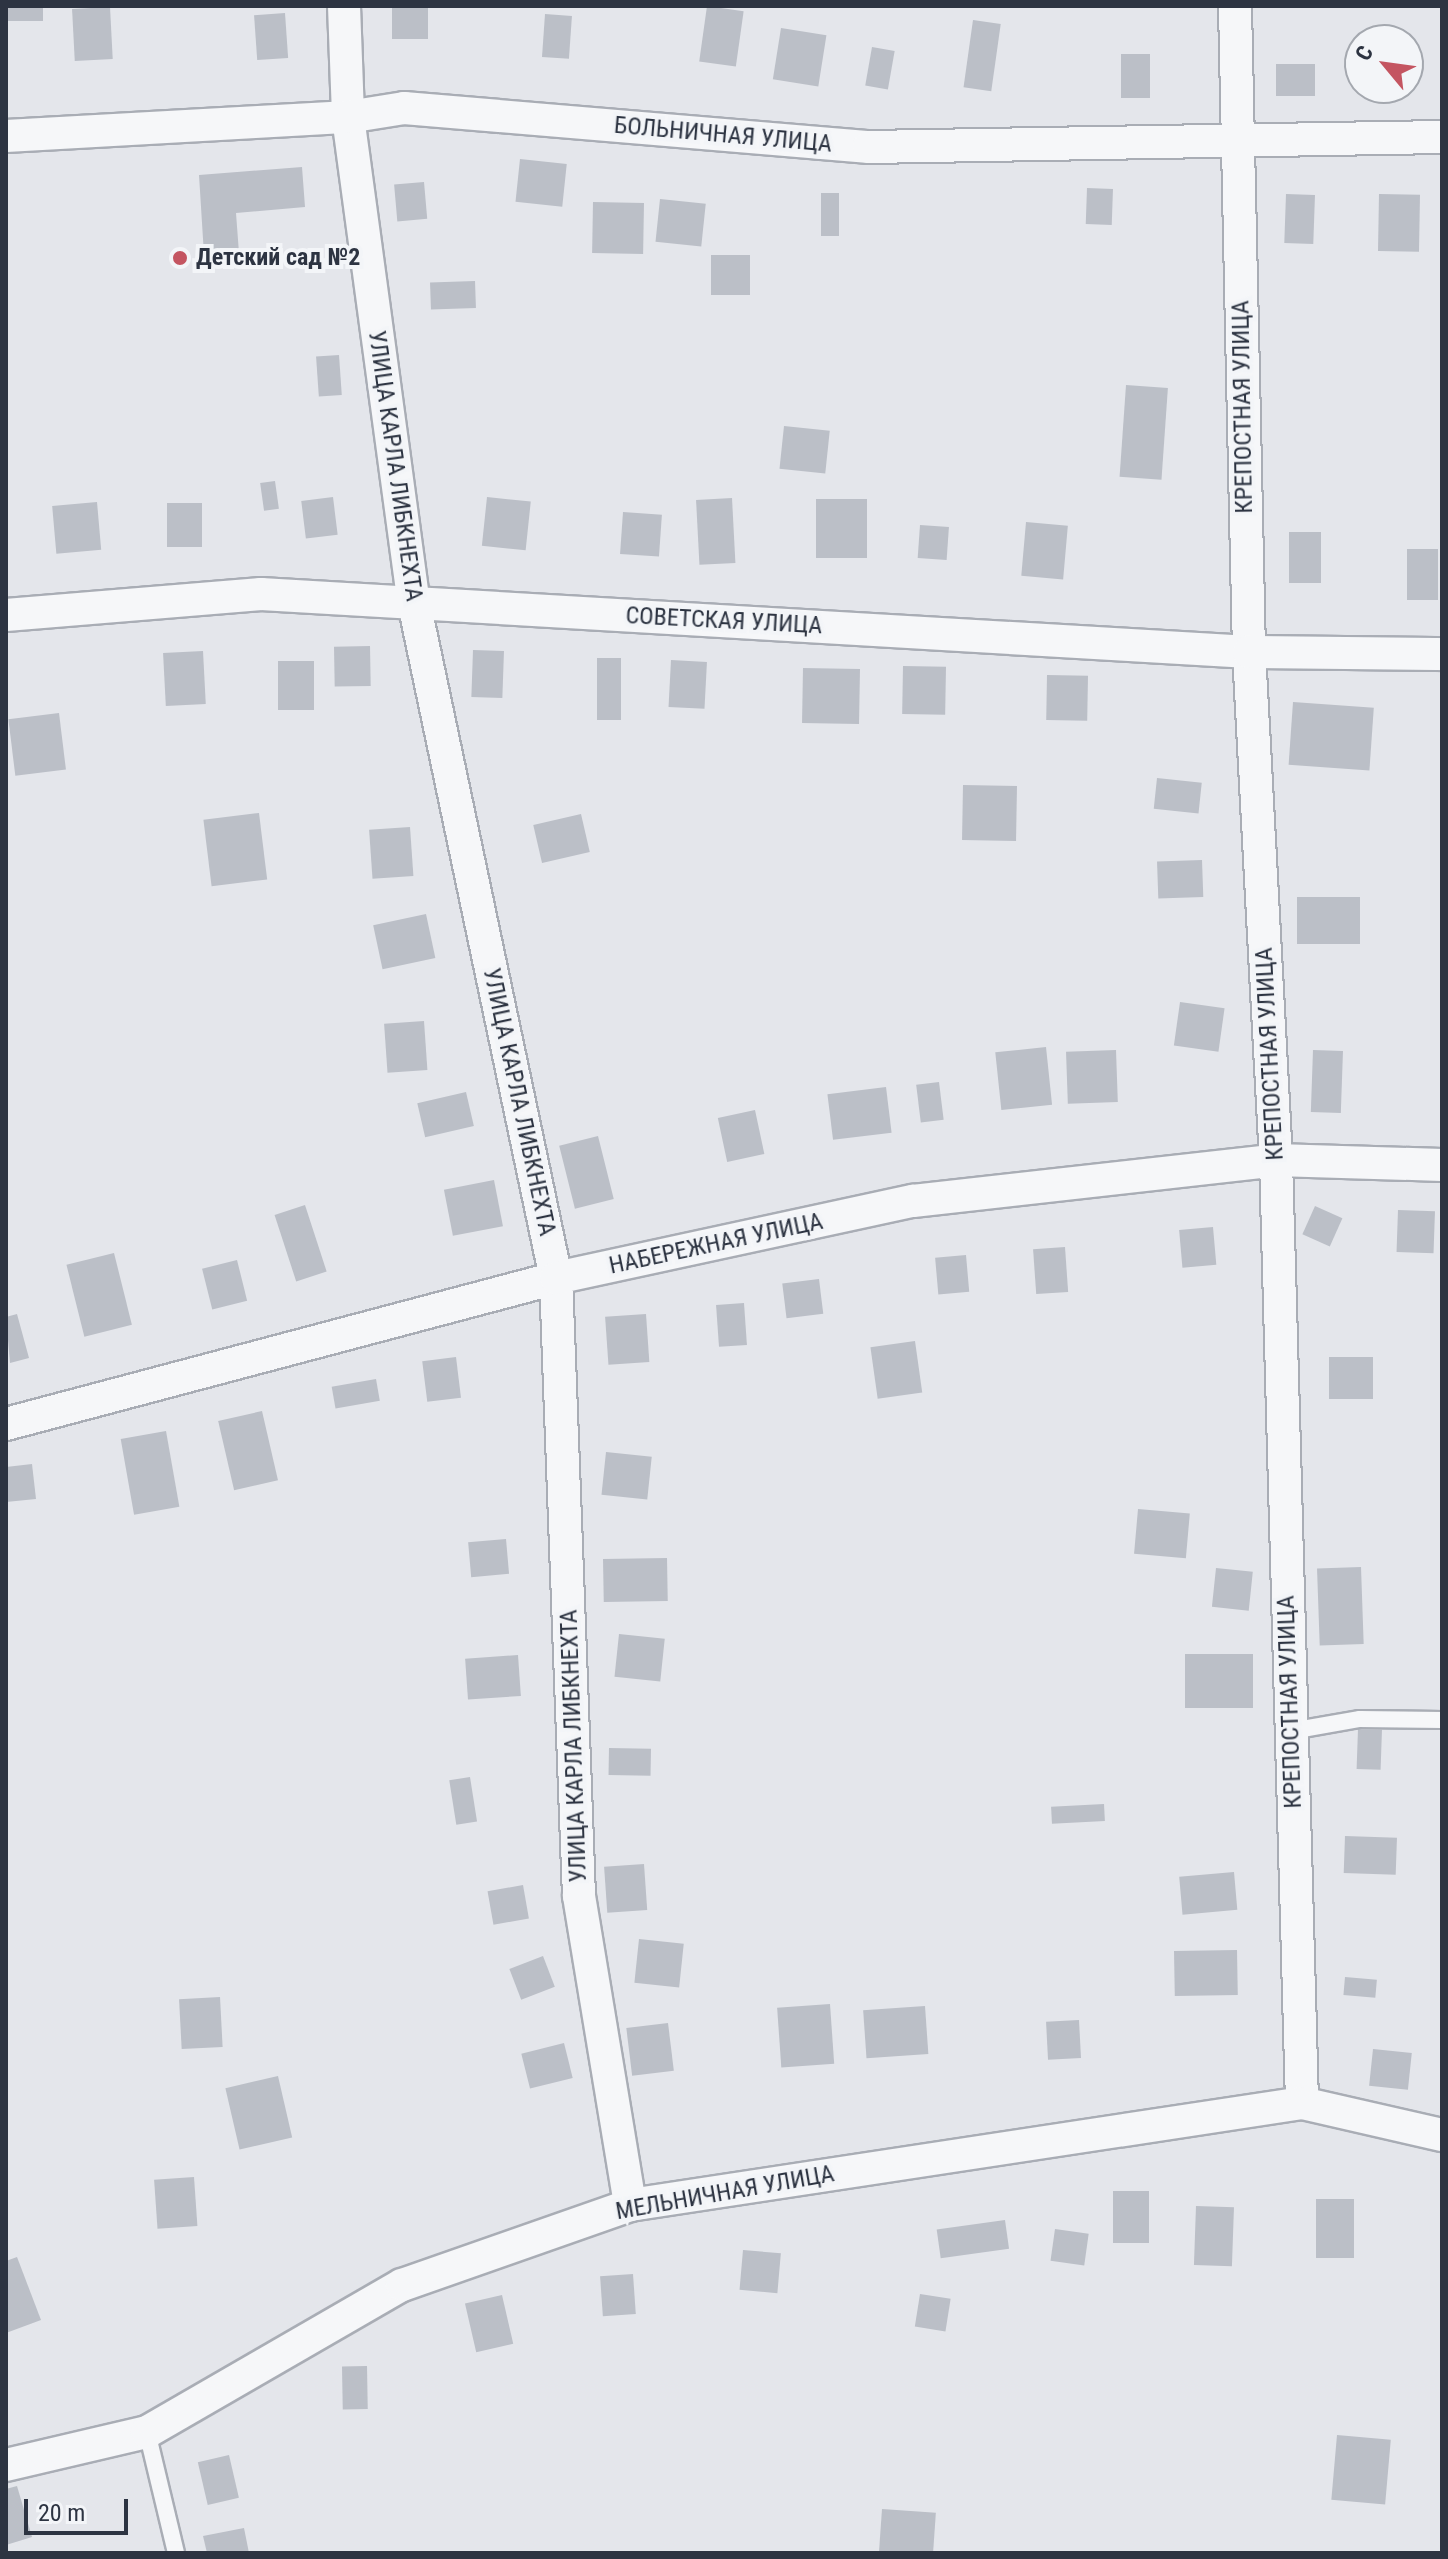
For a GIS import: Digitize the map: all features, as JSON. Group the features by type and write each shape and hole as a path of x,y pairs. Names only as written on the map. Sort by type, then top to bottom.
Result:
{"street":[{"name":"УЛИЦА КАРЛА ЛИБКНЕХТА","path":"344,6 348,117 414,603 556,1278 579,1896 630,2205"},
{"name":"КРЕПОСТНАЯ УЛИЦА","path":"1235,6 1249,652 1276,1160 1302,2103"},
{"name":"БОЛЬНИЧНАЯ УЛИЦА","path":"6,136 348,117 404,108 869,147 1442,137"},
{"name":"СОВЕТСКАЯ УЛИЦА","path":"6,615 261,594 1249,652 1442,654"},
{"name":"НАБЕРЕЖНАЯ УЛИЦА","path":"6,1424 556,1278 913,1201 1276,1160 1442,1165"},
{"name":"МЕЛЬНИЧНАЯ УЛИЦА","path":"6,2465 147,2432 402,2285 630,2205 1302,2103 1442,2135"}],"lane":[{"path":"1291,1731 1360,1719 1442,1720"},
{"path":"147,2432 176,2553"}],"building":[{"path":"6,6 43,6 43,21 6,21"},
{"path":"392,6 428,6 428,39 392,39"},
{"path":"707,6 744,11 736,67 699,61"},
{"path":"110,7 113,59 75,61 72,9"},
{"path":"285,13 288,58 257,60 254,15"},
{"path":"545,14 572,16 569,59 542,57"},
{"path":"973,20 1001,24 991,91 964,87"},
{"path":"781,28 826,35 818,87 773,79"},
{"path":"872,47 895,51 888,89 865,85"},
{"path":"1121,54 1150,54 1150,98 1121,98"},
{"path":"1276,64 1315,64 1315,96 1276,96"},
{"path":"520,159 567,164 562,207 516,202"},
{"path":"302,167 305,207 236,213 239,253 204,255 199,175"},
{"path":"424,182 427,219 397,221 394,185"},
{"path":"1087,188 1113,189 1112,225 1086,224"},
{"path":"821,193 839,193 839,236 821,236"},
{"path":"1286,194 1315,195 1313,244 1284,243"},
{"path":"1379,194 1420,195 1419,252 1378,251"},
{"path":"660,199 706,204 701,247 656,242"},
{"path":"593,202 644,203 643,254 592,253"},
{"path":"711,255 750,255 750,295 711,295"},
{"path":"475,281 476,308 431,310 430,283"},
{"path":"339,355 342,395 319,397 316,357"},
{"path":"1126,385 1168,388 1161,480 1120,477"},
{"path":"784,426 830,431 825,474 780,469"},
{"path":"275,481 279,509 264,511 260,483"},
{"path":"333,497 338,535 306,539 301,501"},
{"path":"487,497 531,502 526,550 482,546"},
{"path":"732,498 735,563 699,565 696,500"},
{"path":"816,499 867,499 867,558 816,558"},
{"path":"97,502 101,550 56,554 52,506"},
{"path":"167,503 202,503 202,547 167,547"},
{"path":"623,512 662,515 659,557 620,554"},
{"path":"1026,522 1068,526 1063,579 1021,576"},
{"path":"920,525 949,527 947,560 918,558"},
{"path":"1289,532 1321,532 1321,583 1289,583"},
{"path":"1407,549 1438,549 1438,600 1407,600"},
{"path":"370,646 371,686 335,687 334,647"},
{"path":"473,650 504,651 502,698 471,697"},
{"path":"203,651 206,704 166,706 163,653"},
{"path":"597,658 621,658 621,720 597,720"},
{"path":"671,660 707,662 704,709 669,707"},
{"path":"278,661 314,661 314,710 278,710"},
{"path":"903,666 946,667 945,715 902,714"},
{"path":"803,668 860,669 859,724 802,723"},
{"path":"1047,675 1088,676 1087,721 1046,720"},
{"path":"1293,702 1374,708 1369,770 1289,765"},
{"path":"59,713 66,770 15,776 8,719"},
{"path":"1157,778 1202,783 1199,814 1154,809"},
{"path":"963,785 1017,786 1016,841 962,840"},
{"path":"259,813 267,880 212,886 203,820"},
{"path":"581,814 590,852 542,863 533,825"},
{"path":"410,827 413,876 373,879 369,830"},
{"path":"1202,860 1203,897 1158,899 1157,862"},
{"path":"1297,897 1360,897 1360,944 1297,944"},
{"path":"426,914 435,958 383,969 373,925"},
{"path":"1180,1002 1225,1008 1218,1052 1174,1046"},
{"path":"424,1021 427,1070 388,1073 384,1024"},
{"path":"1046,1047 1052,1105 1001,1110 995,1052"},
{"path":"1116,1050 1118,1102 1068,1104 1066,1052"},
{"path":"1313,1050 1343,1051 1341,1113 1311,1112"},
{"path":"939,1082 944,1120 921,1123 916,1085"},
{"path":"886,1087 892,1133 833,1140 827,1094"},
{"path":"466,1092 474,1126 425,1137 417,1103"},
{"path":"755,1110 764,1154 727,1162 718,1118"},
{"path":"598,1136 614,1199 575,1209 559,1146"},
{"path":"494,1180 503,1226 453,1236 444,1190"},
{"path":"305,1205 327,1272 296,1281 275,1215"},
{"path":"1315,1206 1342,1218 1330,1247 1302,1234"},
{"path":"1398,1210 1435,1211 1434,1253 1397,1252"},
{"path":"1213,1227 1216,1265 1182,1268 1179,1230"},
{"path":"1065,1247 1068,1292 1036,1294 1033,1249"},
{"path":"114,1253 132,1325 84,1337 66,1265"},
{"path":"966,1255 969,1292 938,1295 935,1258"},
{"path":"237,1260 247,1301 212,1309 202,1269"},
{"path":"819,1279 823,1314 787,1318 782,1284"},
{"path":"744,1303 747,1345 719,1347 716,1305"},
{"path":"17,1314 29,1358 10,1363 6,1317"},
{"path":"646,1314 649,1362 608,1365 605,1317"},
{"path":"915,1341 922,1392 878,1399 870,1347"},
{"path":"456,1357 461,1398 427,1402 422,1361"},
{"path":"1329,1357 1373,1357 1373,1399 1329,1399"},
{"path":"376,1379 380,1401 336,1408 332,1387"},
{"path":"262,1411 278,1480 234,1490 218,1421"},
{"path":"166,1431 179,1507 134,1515 121,1439"},
{"path":"606,1452 652,1457 647,1500 602,1495"},
{"path":"32,1464 36,1499 6,1502 6,1467"},
{"path":"1138,1509 1190,1514 1186,1558 1134,1554"},
{"path":"506,1539 509,1574 471,1577 468,1542"},
{"path":"667,1558 668,1601 604,1602 603,1559"},
{"path":"1361,1567 1364,1644 1320,1645 1317,1569"},
{"path":"1216,1568 1253,1572 1249,1611 1212,1607"},
{"path":"619,1634 665,1639 660,1682 615,1677"},
{"path":"1185,1654 1253,1654 1253,1708 1185,1708"},
{"path":"518,1655 521,1696 468,1700 465,1659"},
{"path":"1358,1729 1382,1730 1381,1770 1357,1769"},
{"path":"609,1748 651,1749 651,1776 609,1775"},
{"path":"470,1777 477,1821 456,1825 449,1780"},
{"path":"1104,1804 1105,1821 1052,1824 1051,1807"},
{"path":"1345,1836 1397,1838 1396,1875 1344,1873"},
{"path":"644,1864 647,1910 607,1913 604,1867"},
{"path":"1234,1872 1237,1910 1183,1915 1179,1877"},
{"path":"523,1885 529,1918 493,1925 488,1891"},
{"path":"639,1939 684,1944 679,1987 634,1983"},
{"path":"1237,1950 1238,1995 1175,1996 1174,1951"},
{"path":"543,1956 555,1987 521,2000 509,1969"},
{"path":"1345,1977 1377,1980 1375,1998 1343,1995"},
{"path":"220,1997 223,2047 182,2049 179,1999"},
{"path":"830,2004 834,2064 781,2068 777,2008"},
{"path":"925,2006 928,2054 866,2058 863,2010"},
{"path":"1079,2020 1081,2058 1048,2060 1046,2022"},
{"path":"668,2023 674,2071 632,2076 626,2028"},
{"path":"564,2043 573,2078 530,2089 521,2054"},
{"path":"1373,2049 1412,2053 1408,2090 1369,2086"},
{"path":"278,2076 292,2137 240,2150 225,2088"},
{"path":"194,2177 197,2226 158,2229 154,2180"},
{"path":"1113,2191 1149,2191 1149,2243 1113,2243"},
{"path":"1316,2199 1354,2199 1354,2258 1316,2258"},
{"path":"1196,2206 1234,2207 1232,2266 1194,2265"},
{"path":"1005,2220 1009,2249 941,2258 937,2230"},
{"path":"1055,2229 1089,2234 1084,2265 1051,2261"},
{"path":"743,2250 781,2253 777,2293 740,2290"},
{"path":"17,2257 41,2320 6,2333 6,2261"},
{"path":"633,2274 636,2314 603,2316 600,2276"},
{"path":"920,2294 951,2299 945,2331 915,2327"},
{"path":"502,2295 513,2344 476,2352 465,2304"},
{"path":"342,2366 367,2366 368,2409 343,2409"},
{"path":"1337,2435 1391,2440 1385,2504 1331,2500"},
{"path":"229,2455 239,2498 208,2505 198,2462"},
{"path":"17,2486 32,2537 6,2545 6,2489"},
{"path":"882,2509 936,2513 933,2553 879,2553"},
{"path":"244,2528 249,2553 207,2553 203,2536"}],"place":[{"name":"Детский сад №2","path":"180,258"}]}
